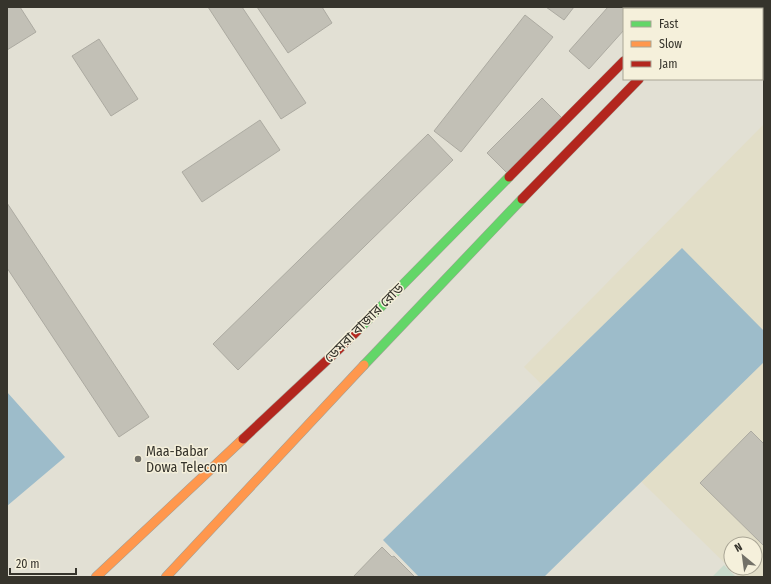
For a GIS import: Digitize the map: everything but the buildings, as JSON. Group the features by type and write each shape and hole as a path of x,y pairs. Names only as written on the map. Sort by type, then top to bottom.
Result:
{"street":[{"name":"ডেমরা বাজার রোড","path":"96,577 339,349 623,62"},
{"path":"166,577 370,358 579,139 638,80"}],"shaded area":[{"path":"764,124 764,577 738,576 763,576 763,536 723,536 723,561 524,367"}],"green space":[{"path":"723,566 723,576 736,577 712,577"}],"water":[{"path":"682,248 764,331 764,362 544,577 419,577 383,540"},
{"path":"7,392 65,457 7,506"}],"traffic: fast":[{"path":"358,330 509,177"},
{"path":"364,365 522,199"}],"traffic: slow":[{"path":"166,577 364,365"},
{"path":"96,577 243,439"}],"traffic: jam":[{"path":"509,177 623,62"},
{"path":"522,199 638,80"},
{"path":"243,439 358,330"}],"place":[{"name":"Maa-Babar Dowa Telecom","path":"138,459"}]}
